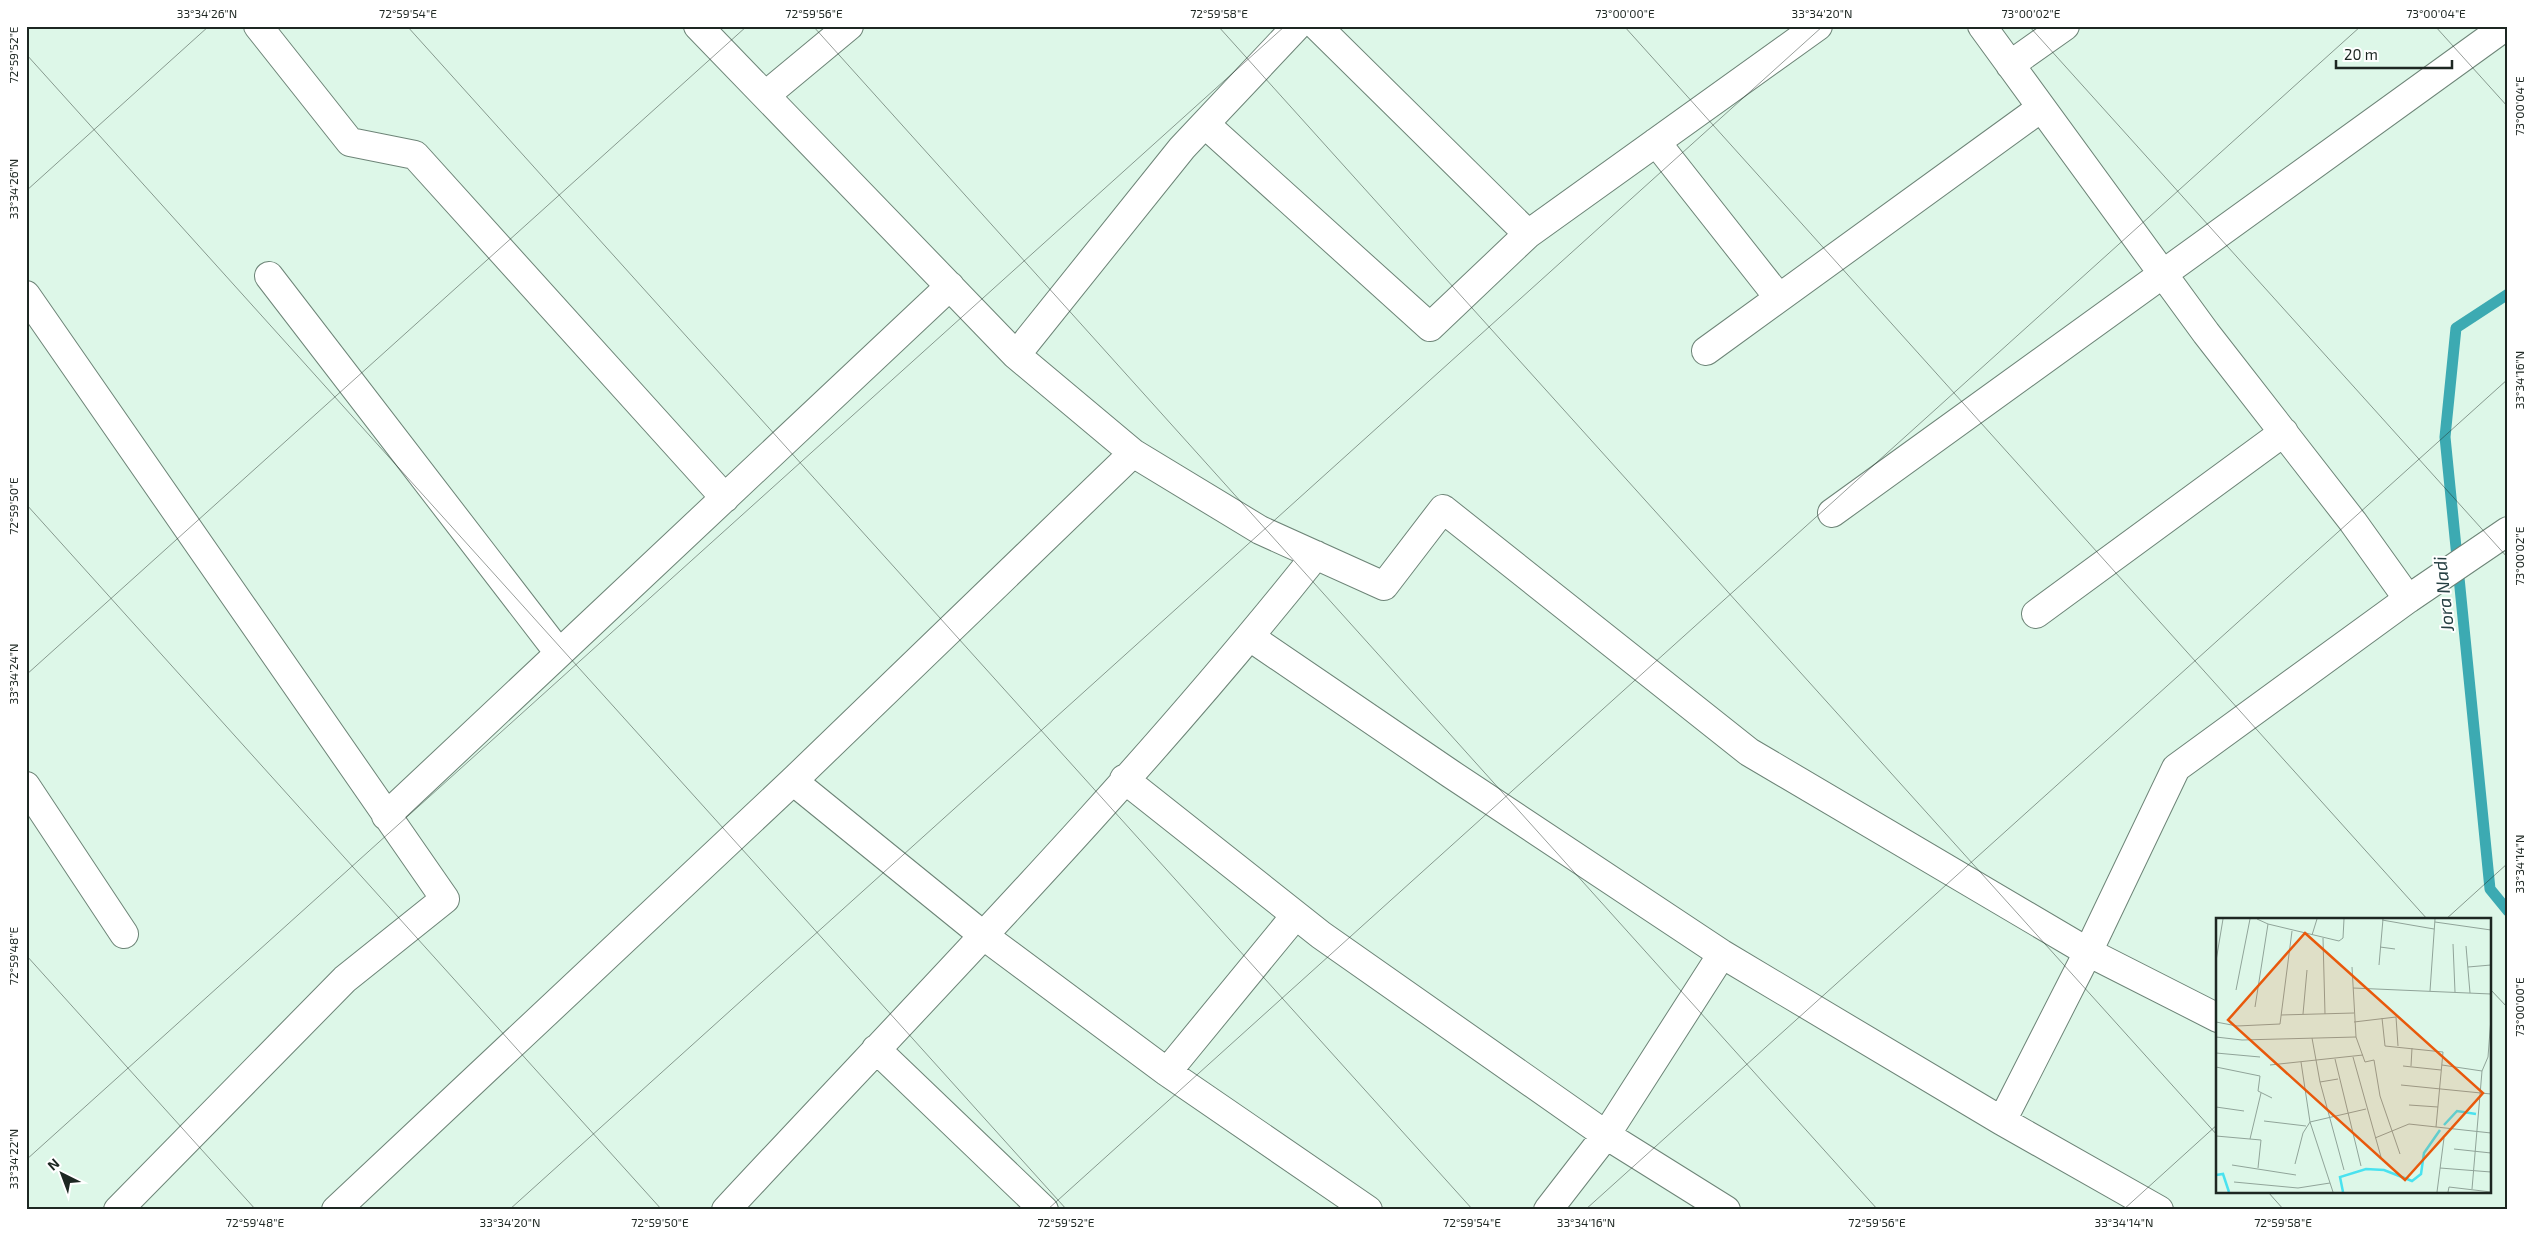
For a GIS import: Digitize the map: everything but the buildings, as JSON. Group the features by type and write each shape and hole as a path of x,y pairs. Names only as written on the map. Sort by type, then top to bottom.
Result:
{"street":[{"path":"258,26 350,142 415,155 725,498"},
{"path":"698,26 1016,355 1133,453 1260,530 1384,586 1443,508 1749,752 2088,952 2216,1017"},
{"path":"766,95 849,26"},
{"path":"1016,355 1182,148 1297,26"},
{"path":"1316,26 1528,234"},
{"path":"1205,124 1430,327 1528,234 1818,26"},
{"path":"1982,26 2163,274 2284,432 2408,599"},
{"path":"2010,66 2065,26"},
{"path":"1832,513 2506,26"},
{"path":"1706,351 2041,108"},
{"path":"1656,142 1779,298"},
{"path":"269,276 559,654"},
{"path":"386,816 950,286"},
{"path":"26,294 445,900 345,979 118,1210"},
{"path":"2036,614 2284,432"},
{"path":"336,1210 793,781 1133,453"},
{"path":"2002,1121 2088,952 2176,768 2408,599 2508,531"},
{"path":"726,1210 984,936 1250,637 1316,555"},
{"path":"1250,637 1459,780 1722,954 2002,1121 2159,1210"},
{"path":"1124,779 1295,916 1606,1135 1726,1210"},
{"path":"793,781 984,936 1167,1072 1368,1210"},
{"path":"26,786 124,934"},
{"path":"1167,1072 1295,916"},
{"path":"1548,1210 1606,1135 1722,954"},
{"path":"876,1049 1044,1210"}],"waterway":[{"name":"Jora Nadi","path":"2508,294 2456,328 2445,437 2490,889 2508,911"}]}
